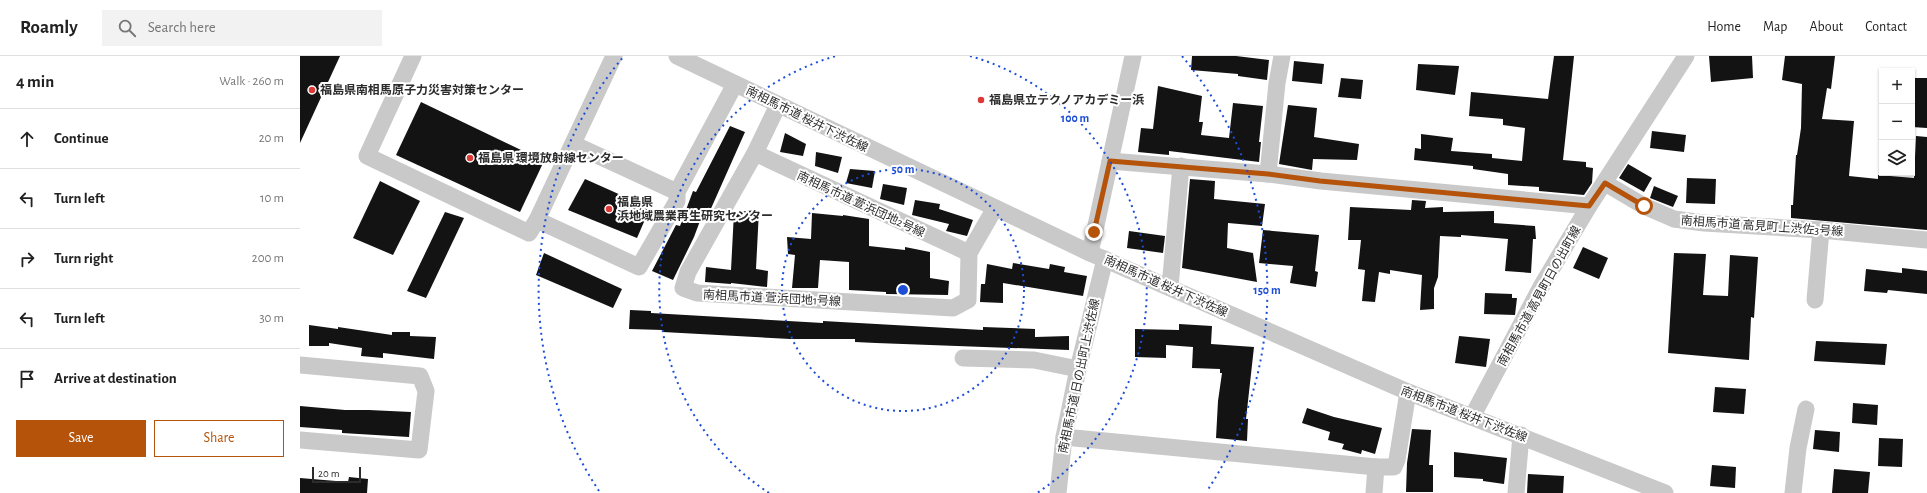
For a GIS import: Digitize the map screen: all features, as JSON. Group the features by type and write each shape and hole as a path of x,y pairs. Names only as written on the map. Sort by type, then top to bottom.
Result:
{"street":[{"path":"413,56 367,156 529,233 537,220 614,56"},
{"name":"南相馬市道 桜井下渋佐線","path":"677,56 1097,256 1408,392 1665,493"},
{"name":"南相馬市道 日の出町上渋佐線","path":"1058,493 1064,437 1078,369 1097,256 1110,161 1133,56"},
{"path":"1268,174 1277,83 1282,56"},
{"name":"南相馬市道 高見町日の出町線","path":"1472,416 1542,285 1589,206 1686,56"},
{"path":"537,220 639,267 677,201 677,192 735,84"},
{"name":"南相馬市道 萱浜団地1号線","path":"778,105 754,153 688,272 683,288 697,293 953,308 968,300 969,253 995,208"},
{"path":"573,144 677,192"},
{"name":"南相馬市道 萱浜団地2号線","path":"754,153 959,250 969,253"},
{"path":"1110,161 1268,174 1328,182 1589,206"},
{"path":"1170,288 1181,166"},
{"name":"南相馬市道 高見町上渋佐3号線","path":"1605,183 1644,206 1674,219 1704,223 1821,230 1927,240"},
{"path":"1815,300 1821,230"},
{"path":"963,358 1034,360 1078,369"},
{"path":"300,365 420,376 426,391 419,450 300,440"},
{"path":"1064,437 1376,467 1394,467 1397,460 1408,392"},
{"path":"1793,493 1798,448 1806,409"},
{"path":"1516,493 1521,436"},
{"path":"1374,493 1376,467"}],"building":[{"name":"福島県南相馬原子力災害対策センター","path":"300,56 340,56 300,143"},
{"path":"1192,56 1236,56 1269,60 1267,80 1238,76 1238,74 1191,70"},
{"path":"1554,56 1574,56 1563,160 1586,162 1586,167 1593,168 1592,183 1584,195 1539,191 1539,187 1508,185 1508,174 1473,169 1473,166 1414,160 1415,148 1421,149 1421,134 1453,138 1451,151 1492,154 1492,158 1522,161 1525,128 1503,125 1503,119 1469,116 1471,92 1548,99"},
{"path":"1709,56 1752,56 1753,78 1711,82"},
{"path":"1785,56 1835,56 1831,89 1827,88 1822,119 1854,121 1849,176 1878,179 1878,175 1914,178 1916,136 1927,137 1927,230 1791,218 1796,155 1801,128 1802,84 1782,80"},
{"path":"1294,61 1324,64 1322,84 1292,81"},
{"path":"1418,64 1459,66 1455,95 1416,90"},
{"path":"1341,78 1363,80 1361,99 1338,97"},
{"path":"1915,78 1927,78 1927,128 1915,127"},
{"path":"1158,86 1202,96 1199,122 1203,122 1201,135 1229,138 1233,103 1263,106 1259,142 1261,142 1259,162 1169,151 1169,155 1138,152 1141,128 1153,129"},
{"name":"福島県 環境放射線センター","path":"421,102 544,161 520,212 396,155"},
{"path":"1288,105 1317,108 1314,137 1359,144 1357,160 1313,159 1312,170 1279,164"},
{"path":"730,126 745,132 709,213 709,207 706,214 703,213 694,237 673,280 652,271 676,225 680,226 693,191 696,192"},
{"path":"1652,131 1686,135 1684,152 1650,148"},
{"path":"785,133 806,144 803,156 780,152"},
{"path":"816,152 842,157 838,173 815,166"},
{"path":"1628,164 1652,178 1644,192 1619,178"},
{"path":"850,169 875,171 872,188 846,183"},
{"path":"1687,178 1716,179 1715,204 1686,203"},
{"name":"福島県 浜地域農業再生研究センター","path":"585,179 650,208 637,238 568,210"},
{"path":"1190,179 1215,181 1214,199 1265,204 1262,226 1228,223 1227,248 1253,253 1257,282 1182,268"},
{"path":"380,181 420,201 393,255 353,238"},
{"path":"883,184 907,188 904,205 880,199"},
{"path":"1654,186 1678,196 1673,207 1650,198"},
{"path":"915,200 940,204 939,209 973,220 967,236 946,231 949,224 912,215"},
{"path":"1412,200 1426,201 1425,208 1443,207 1443,212 1494,211 1494,223 1535,226 1536,239 1533,239 1531,273 1505,271 1508,239 1461,235 1461,237 1440,236 1438,277 1434,288 1434,309 1420,310 1422,275 1390,270 1390,274 1379,272 1375,302 1362,301 1365,270 1358,269 1361,240 1348,240 1350,207 1411,210"},
{"path":"759,210 756,269 768,271 767,287 705,282 706,267 731,270 734,212"},
{"path":"445,212 464,218 426,298 407,291"},
{"path":"812,213 843,215 869,219 869,246 905,250 905,247 930,252 930,278 949,281 948,295 886,294 886,292 849,290 849,262 820,260 818,288 792,288 795,255 788,254 787,237 811,239"},
{"path":"1263,230 1319,235 1315,271 1318,272 1316,287 1290,283 1293,266 1259,263"},
{"path":"1129,231 1165,236 1163,253 1127,248"},
{"path":"1583,247 1608,258 1599,279 1573,268"},
{"path":"544,253 622,289 613,308 536,275"},
{"path":"1674,253 1706,254 1703,295 1728,296 1730,255 1758,257 1754,318 1751,317 1749,360 1668,353"},
{"path":"1013,263 1049,269 1050,264 1065,267 1064,272 1087,276 1083,296 1003,283 1003,303 980,302 981,284 985,284 987,264 1012,269"},
{"path":"1902,268 1927,271 1927,294 1888,290 1887,293 1864,291 1866,269 1902,273"},
{"path":"1485,293 1512,294 1512,298 1517,298 1515,315 1484,314"},
{"path":"630,310 651,311 651,313 823,323 823,321 983,330 983,327 1035,329 1035,337 1069,336 1069,350 855,342 855,339 790,339 629,329"},
{"path":"1179,324 1212,326 1211,344 1254,347 1246,419 1248,419 1247,441 1216,438 1218,401 1222,373 1220,373 1220,369 1192,368 1193,347 1166,345 1166,358 1135,357 1135,329 1179,330"},
{"path":"309,325 338,329 338,327 392,335 392,332 410,332 410,336 436,337 434,359 383,353 383,358 361,356 362,348 329,343 329,346 309,346"},
{"path":"1459,336 1490,339 1486,367 1455,363"},
{"path":"1816,341 1887,344 1885,365 1814,361"},
{"path":"1715,387 1746,389 1744,414 1713,412"},
{"path":"1853,403 1878,405 1877,425 1852,423"},
{"path":"300,406 345,410 411,412 409,437 342,433 342,430 300,427"},
{"path":"1307,408 1334,417 1382,428 1375,454 1362,450 1361,454 1342,449 1344,444 1328,440 1330,432 1302,423"},
{"path":"1412,429 1431,430 1429,465 1433,465 1433,492 1406,492 1407,463"},
{"path":"1815,430 1840,432 1839,452 1813,449"},
{"path":"1879,438 1903,439 1902,467 1878,466"},
{"path":"1454,452 1507,458 1504,484 1483,481 1483,479 1454,477"},
{"path":"1712,465 1736,467 1735,488 1710,486"},
{"path":"1834,469 1870,472 1868,493 1832,493"},
{"path":"1528,474 1564,476 1563,493 1527,493"},
{"path":"349,477 368,479 367,493 300,493 300,478 348,482"}],"place":[{"name":"福島県南相馬原子力災害対策センター","path":"312,90"},
{"name":"福島県立テクノアカデミー浜","path":"981,100"},
{"name":"福島県 環境放射線センター","path":"470,158"},
{"name":"福島県 浜地域農業再生研究センター","path":"609,209"}],"route":[{"path":"1094,232 1110,161 1268,174 1320,181 1589,206 1605,183 1644,206"}]}
